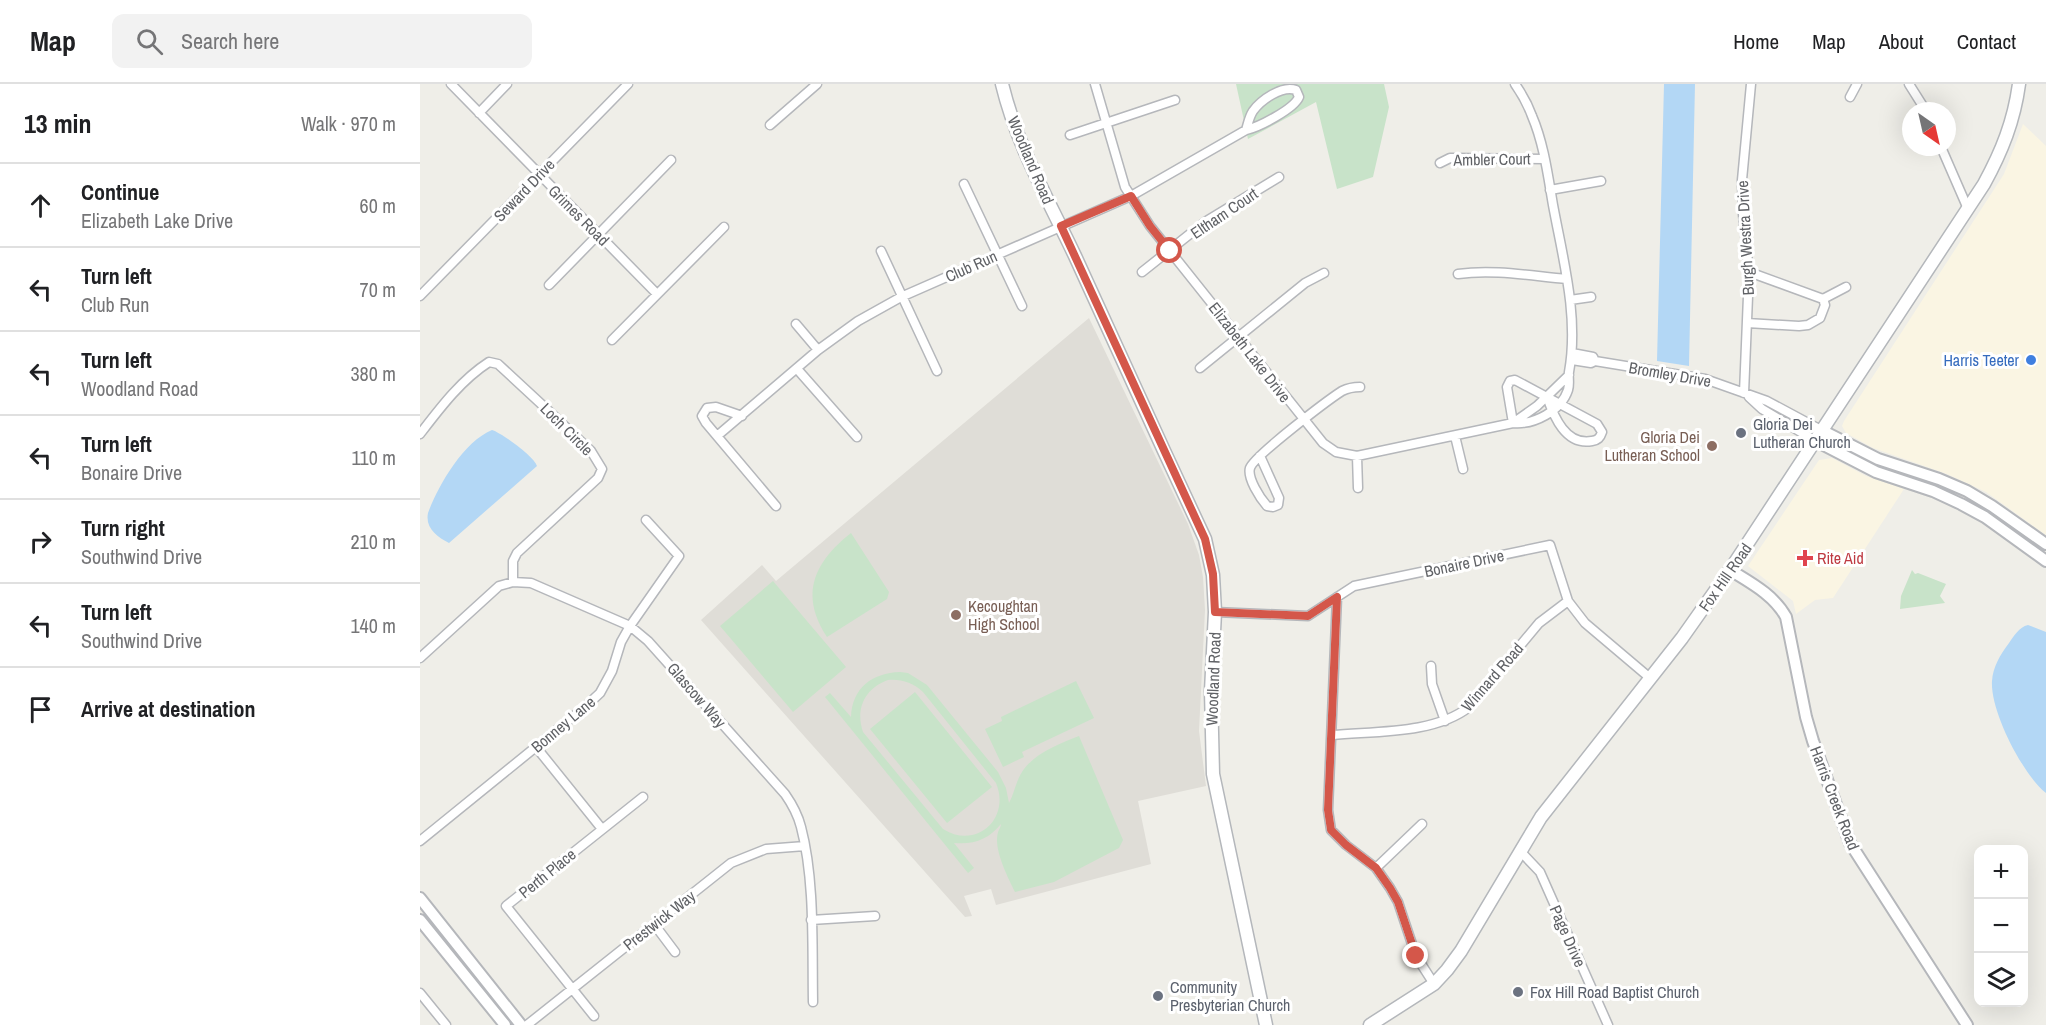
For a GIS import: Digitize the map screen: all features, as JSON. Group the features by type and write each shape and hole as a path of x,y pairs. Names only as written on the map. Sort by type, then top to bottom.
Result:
{"main road":[{"name":"Woodland Road","path":"1002,84 1032,171 1061,226 1205,539 1213,574 1215,612 1211,691 1213,774 1266,1025"},
{"name":"Fox Hill Road","path":"1370,1025 1434,984 1447,970 1548,809 1682,638 1730,570 1989,176 2007,139 2019,84"}],"street":[{"name":"Grimes Road","path":"451,84 657,294"},
{"path":"479,113 507,84"},
{"name":"Seward Drive","path":"420,296 628,84"},
{"path":"770,125 817,84"},
{"name":"Elizabeth Lake Drive","path":"1095,84 1125,187 1150,226 1304,420 1330,449 1341,454 1358,456 1514,423 1524,424 1536,420 1555,407"},
{"path":"1515,84 1533,118 1544,159 1570,300 1572,356 1567,392 1555,407"},
{"name":"Burgh Westra Drive","path":"1744,393 1749,272 1742,180 1751,84"},
{"path":"1850,97 1857,84"},
{"path":"1910,84 1921,102"},
{"name":"Club Run","path":"717,436 818,351 858,321 901,297 1131,196 1246,130 1256,128 1295,104 1299,97 1296,90 1284,89 1263,101 1251,113 1246,130"},
{"path":"1070,135 1175,100"},
{"path":"1945,156 1968,209"},
{"name":"Ambler Court","path":"1440,163 1450,158 1544,159"},
{"path":"549,285 671,160"},
{"name":"Eltham Court","path":"1142,272 1205,222 1279,177"},
{"path":"1550,190 1601,181"},
{"path":"964,184 1022,306"},
{"path":"612,340 724,227"},
{"path":"881,251 937,371"},
{"path":"1749,272 1823,299 1846,287"},
{"path":"1200,368 1305,283 1324,273"},
{"path":"1458,274 1510,273 1567,279"},
{"path":"1570,300 1591,297"},
{"path":"1747,323 1808,325 1821,318 1825,305 1823,299"},
{"path":"796,324 818,351"},
{"name":"Bromley Drive","path":"1572,356 1591,363 1595,361 1705,379 1767,401 1820,436"},
{"name":"Loch Circle","path":"420,434 443,403 489,362 498,364 582,442 598,460 602,469 597,478 517,553 513,561 513,582"},
{"path":"798,370 856,437"},
{"name":"Elizabeth Lake Drive","path":"1514,423 1547,398 1569,375"},
{"path":"1514,423 1507,390 1509,381 1517,380 1547,398 1555,407 1563,430 1574,439 1586,442 1601,437 1602,432 1597,424 1555,407"},
{"path":"1260,456 1279,498 1278,504 1273,507 1268,507 1263,502 1251,477 1250,468 1260,456 1344,390 1360,387"},
{"path":"742,416 716,407 707,408 702,416 776,506"},
{"path":"1455,436 1463,469"},
{"path":"1820,436 1967,491 2046,544"},
{"path":"1820,436 1860,465 1891,478 1933,491 1985,517 2046,561"},
{"path":"1358,456 1358,489"},
{"name":"Bonney Lane","path":"420,841 600,693 612,671 621,642 630,626 679,556 646,520"},
{"name":"Bonaire Drive","path":"1215,612 1308,616 1354,586 1550,544 1568,601 1585,623 1650,678"},
{"name":"Harris Creek Road","path":"1730,570 1773,599 1786,617 1806,717 1850,843 1967,1025"},
{"path":"420,658 500,586 513,582"},
{"name":"Glascow Way","path":"513,582 531,583 630,626 669,662 785,794 801,825 805,846 811,920 813,1002"},
{"path":"1337,597 1333,735 1328,810 1331,830 1376,868 1398,902 1416,956 1434,984"},
{"name":"Winnard Road","path":"1333,735 1424,726 1445,722 1458,715 1469,707 1539,623 1568,601"},
{"path":"1431,666 1432,684 1445,722"},
{"path":"536,747 602,829"},
{"name":"Perth Place","path":"572,988 506,906 643,797"},
{"path":"1376,868 1422,824"},
{"name":"Prestwick Way","path":"526,1025 731,863 766,849 805,846"},
{"name":"Page Drive","path":"1521,852 1540,872 1608,1025"},
{"path":"420,898 521,1025"},
{"path":"811,920 875,916"},
{"path":"421,923 505,1025"},
{"path":"654,924 675,952"},
{"path":"572,988 594,1016"},
{"path":"420,993 446,1025"}],"shaded area":[{"path":"2023,124 2046,146 2046,535 1986,492 1947,474 1873,448 1846,433 1842,426 2004,174"},
{"name":"Kecoughtan High School","path":"1089,318 1188,524 1199,555 1205,610 1199,731 1206,786 1138,801 1151,864 996,905 991,889 964,896 972,916 965,917 701,620 762,565 776,581"},
{"path":"1832,458 1866,476 1904,489 1833,598 1815,600 1796,614 1793,601 1748,566 1819,460"}],"green space":[{"path":"1236,84 1384,84 1389,107 1373,177 1337,189 1316,102 1248,139"},
{"path":"851,533 889,592 887,599 827,637 818,622 814,607 815,580 828,556"},
{"path":"1912,570 1915,574 1918,573 1946,584 1940,596 1945,603 1900,609 1901,596"},
{"path":"773,581 846,667 793,712 720,626"},
{"path":"890,673 908,673 927,685 998,772 1006,788 1009,803 1020,776 1033,759 1079,736 1123,840 1119,848 1054,882 1015,892 1002,863 998,846 997,839 1001,824 991,834 980,840 954,843 974,868 968,873 825,697 830,693 851,717 855,698 865,684","holes":["888,680 907,682 923,692 996,783 999,808 995,819 988,827 967,836 955,835 943,829 863,732 860,715 864,700 873,688"]},
{"path":"1076,681 1094,718 1022,752 1024,757 1003,767 985,729 1002,721 1001,717"},
{"path":"915,692 992,787 947,823 870,729"}],"water":[{"path":"1664,84 1695,84 1689,366 1657,361"},
{"path":"492,430 518,446 531,457 537,466 449,543 430,528 428,513 438,490 462,454 481,436"},
{"path":"2028,625 2046,632 2046,793 2018,758 2002,725 1993,694 1992,681 1998,661 2017,632"}],"place":[{"name":"Harris Teeter","path":"2031,360"},
{"name":"Gloria Dei Lutheran Church","path":"1741,433"},
{"name":"Gloria Dei Lutheran School","path":"1712,446"},
{"name":"Rite Aid","path":"1805,558"},
{"name":"Kecoughtan High School","path":"956,615"},
{"name":"Fox Hill Road Baptist Church","path":"1518,992"},
{"name":"Community Presbyterian Church","path":"1158,996"}],"route":[{"path":"1170,251 1150,226 1131,196 1061,226 1205,539 1213,574 1215,612 1308,616 1337,597 1333,735 1328,810 1331,830 1376,868 1390,888 1398,902 1416,956"}]}
